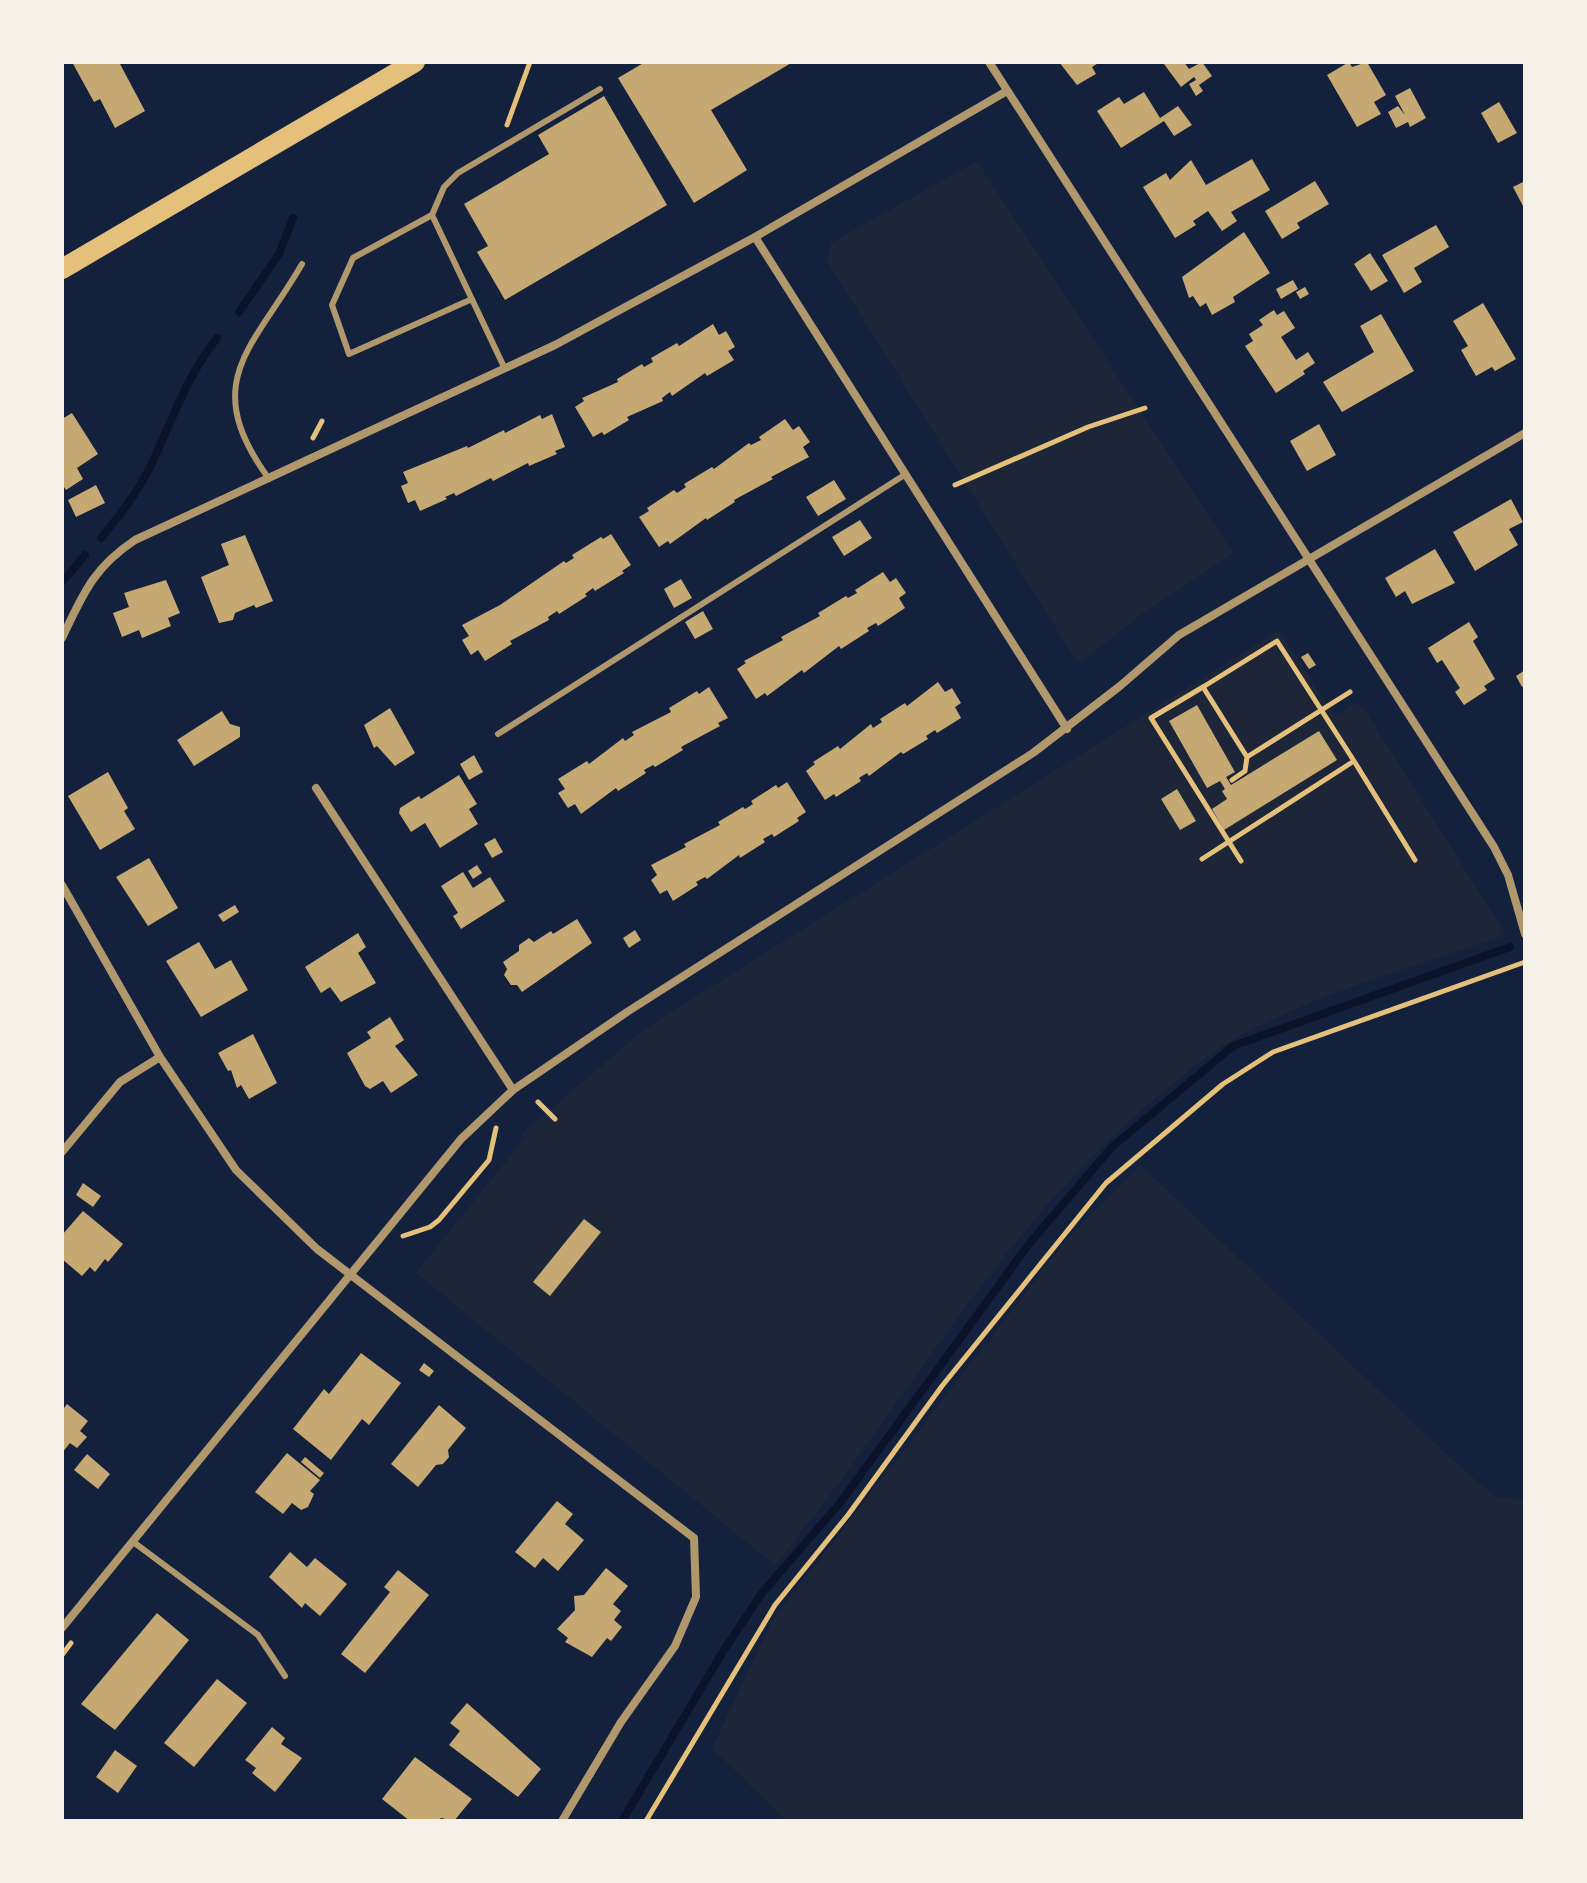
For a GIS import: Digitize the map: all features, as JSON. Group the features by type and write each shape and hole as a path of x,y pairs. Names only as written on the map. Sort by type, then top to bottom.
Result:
{"main road":[{"path":"62,269 415,62"}],"street":[{"path":"989,62 1494,847 1508,875 1524,931"},
{"path":"62,638 90,579 109,557 135,540 505,369 755,237 1007,91"},
{"path":"755,237 1067,729"},
{"path":"62,1628 461,1139 513,1090 627,1012 1067,729 1179,635 1277,581 1307,559 1525,433"},
{"path":"316,788 513,1090"},
{"path":"62,885 160,1057 236,1170 317,1249 694,1538 696,1597 675,1646 621,1722 562,1821"},
{"path":"62,1152 120,1082 160,1057"}],"lane":[{"path":"472,299 349,354 332,305 353,258 432,215 444,187 458,173 600,89"},
{"path":"432,215 505,369"},
{"path":"269,479 240,430 236,383 246,350 302,264"},
{"path":"498,734 906,474"},
{"path":"132,1541 258,1635 285,1676"}],"path":[{"path":"493,150 515,106 530,62"},
{"path":"955,485 1088,427 1145,408"},
{"path":"1241,861 1151,718 1277,641 1415,860"},
{"path":"1203,687 1247,757 1245,771 1232,780"},
{"path":"1247,757 1350,692"},
{"path":"1202,859 1354,761"},
{"path":"646,1821 775,1605 848,1515 942,1386 1106,1183 1223,1084 1273,1052 1525,962"},
{"path":"527,1103 538,1098 555,1119"},
{"path":"396,1243 401,1236 430,1227 439,1220 489,1160 496,1129 506,1120"}],"shaded area":[{"path":"977,161 1233,553 1141,615 1082,661 1075,659 827,261 831,243"},
{"path":"1279,630 1332,711 1338,714 1355,703 1363,707 1506,935 1370,980 1271,1020 1218,1049 1157,1097 1101,1148 1049,1203 1001,1261 822,1506 775,1565 416,1273 525,1137 521,1134 646,1028"},
{"path":"1140,1165 1456,1463 1496,1497 1525,1500 1525,1821 786,1821 712,1748 772,1621 1067,1239"}],"building":[{"path":"72,62 119,62 145,111 115,128 100,99 94,102"},
{"path":"645,62 793,62 711,110 747,170 694,203 618,78"},
{"path":"1059,62 1100,62 1092,67 1096,74 1077,85"},
{"path":"1184,62 1189,69 1202,62 1212,76 1199,85 1203,91 1196,96 1189,84 1196,80 1194,77 1181,87 1164,64"},
{"path":"1349,62 1352,67 1367,62 1386,95 1374,102 1381,114 1357,127 1327,75"},
{"path":"1410,88 1426,118 1410,127 1408,122 1396,128 1388,112 1398,106 1405,115 1395,96"},
{"path":"1144,92 1160,118 1178,106 1192,125 1174,136 1164,121 1121,148 1097,111 1119,97 1124,104"},
{"path":"604,96 667,205 505,300 477,252 488,246 464,204 549,154 538,135"},
{"path":"1499,102 1517,133 1498,143 1481,113"},
{"path":"1252,159 1270,190 1231,212 1237,221 1222,231 1208,211 1193,221 1196,225 1175,238 1143,187 1166,173 1170,180 1191,160 1206,185"},
{"path":"1315,181 1329,204 1297,223 1300,228 1282,239 1265,211"},
{"path":"1525,181 1525,210 1513,187"},
{"path":"1436,225 1449,247 1414,268 1422,282 1404,293 1382,255"},
{"path":"1244,232 1270,273 1233,297 1235,302 1212,315 1206,303 1200,307 1193,296 1189,298 1182,277"},
{"path":"1370,253 1388,281 1371,291 1354,264"},
{"path":"1293,280 1298,289 1281,299 1276,289"},
{"path":"1305,287 1309,294 1300,299 1296,292"},
{"path":"1483,303 1516,359 1495,371 1492,367 1476,376 1461,350 1468,346 1453,321"},
{"path":"1274,310 1277,315 1284,311 1295,328 1281,337 1296,360 1308,352 1315,363 1303,371 1305,374 1276,393 1245,346 1253,341 1249,334 1263,325 1259,320"},
{"path":"1381,314 1414,371 1342,412 1323,382 1374,352 1360,326"},
{"path":"713,324 719,335 726,331 735,347 728,351 734,360 707,376 705,373 672,396 670,392 662,398 663,401 627,417 629,420 604,435 602,432 593,437 575,407 584,401 582,398 618,382 617,379 642,364 644,367 653,362 651,358 677,343 679,346"},
{"path":"72,413 98,454 77,468 83,479 66,490 62,484 62,419"},
{"path":"552,414 565,447 555,451 557,454 529,466 528,463 493,481 491,478 456,496 454,493 420,511 415,500 408,503 401,486 408,483 403,472 468,448 504,430 505,433 540,415 542,419"},
{"path":"785,419 793,430 799,426 810,442 803,447 809,457 734,500 670,544 668,541 659,547 639,517 649,511 647,508 674,490 677,493 686,487 684,484 712,467 714,469 749,443 751,445 761,440 759,437"},
{"path":"1319,424 1336,455 1307,471 1290,441"},
{"path":"834,480 846,499 818,516 806,497"},
{"path":"96,485 105,503 76,517 68,500"},
{"path":"1511,499 1523,522 1509,529 1518,545 1475,571 1453,532"},
{"path":"860,520 872,538 844,556 832,537"},
{"path":"611,534 631,565 622,571 624,573 595,591 593,588 585,594 587,596 559,614 557,611 548,617 549,620 510,641 512,644 485,661 478,650 471,655 462,640 469,636 462,625 500,605 564,561 566,563 574,558 572,555"},
{"path":"245,535 273,601 256,608 254,605 235,613 233,620 219,623 201,577 229,565 221,544"},
{"path":"1435,549 1455,583 1412,604 1405,591 1396,597 1385,578"},
{"path":"883,572 890,582 896,578 906,593 899,598 905,608 878,626 876,623 867,628 869,631 841,649 839,646 767,696 765,693 756,699 737,669 746,663 744,661 783,640 781,637 820,616 818,613 846,596 848,598 857,593 855,590"},
{"path":"681,579 692,598 674,608 664,589"},
{"path":"166,580 180,613 168,618 171,626 142,638 139,630 122,637 113,613 129,607 124,593"},
{"path":"703,611 713,629 695,639 685,622"},
{"path":"1469,622 1478,637 1473,641 1495,679 1484,686 1487,690 1464,705 1455,692 1460,688 1442,660 1437,663 1428,648"},
{"path":"1308,653 1316,665 1309,669 1301,657"},
{"path":"1525,670 1525,685 1522,687 1516,676"},
{"path":"938,682 945,692 952,688 961,703 955,707 961,718 937,733 935,730 926,736 928,739 903,754 901,752 869,776 867,773 859,778 861,781 836,797 834,794 825,800 806,771 815,764 813,762 838,746 840,749 871,724 873,728 882,722 880,719 905,703 907,706"},
{"path":"709,687 728,718 718,723 720,726 681,747 683,750 655,767 653,765 644,770 646,773 618,791 616,788 581,814 575,804 568,808 558,793 565,789 558,779 587,761 589,764 623,738 625,741 634,735 632,732 671,712 669,708"},
{"path":"1197,705 1235,772 1226,777 1231,785 1319,731 1337,760 1224,830 1212,809 1227,799 1222,791 1225,789 1220,781 1207,788 1169,721"},
{"path":"390,708 415,753 395,766 377,746 374,748 364,725"},
{"path":"222,711 230,724 240,727 240,737 194,766 177,740"},
{"path":"474,755 483,772 469,780 460,764"},
{"path":"108,772 128,808 124,811 135,829 100,850 68,796"},
{"path":"459,775 477,804 469,809 478,824 440,848 425,823 411,832 399,813 400,808"},
{"path":"787,782 806,812 797,818 799,821 774,837 772,834 763,839 765,842 740,858 739,855 707,879 705,877 696,882 698,885 673,901 667,890 660,894 651,880 657,875 651,865 686,847 684,844 720,825 718,822 743,807 745,809 753,804 751,801 776,785 778,788"},
{"path":"1177,789 1196,821 1180,830 1161,799"},
{"path":"495,838 503,852 492,858 484,844"},
{"path":"149,858 178,908 148,926 116,877"},
{"path":"477,865 482,873 473,879 468,871"},
{"path":"463,872 473,888 490,877 505,901 461,929 453,916 458,913 441,886"},
{"path":"235,905 239,912 223,922 218,915"},
{"path":"577,919 592,943 522,992 517,985 511,985 504,975 507,969 503,962 519,951 519,945 529,938 534,942 551,931 553,934"},
{"path":"635,930 641,940 629,948 623,938"},
{"path":"358,933 366,947 358,953 376,983 341,1002 330,987 321,993 305,967"},
{"path":"199,942 215,969 231,960 248,990 201,1017 166,961"},
{"path":"390,1017 404,1040 395,1046 418,1075 391,1093 383,1081 370,1089 365,1086 347,1053 371,1038 367,1032"},
{"path":"253,1034 277,1083 249,1099 241,1085 237,1088 231,1070 228,1071 218,1053"},
{"path":"83,1183 101,1196 93,1207 76,1195"},
{"path":"83,1211 123,1244 108,1262 105,1259 95,1272 90,1267 82,1276 62,1259 62,1235"},
{"path":"584,1219 601,1232 550,1296 533,1282"},
{"path":"361,1353 401,1383 369,1425 362,1419 331,1460 293,1429 324,1389 329,1394"},
{"path":"424,1363 434,1371 429,1377 419,1370"},
{"path":"67,1404 88,1421 80,1431 87,1437 77,1448 70,1443 62,1453 62,1411"},
{"path":"439,1405 466,1428 448,1450 449,1457 443,1464 436,1465 418,1487 391,1464"},
{"path":"287,1453 320,1480 310,1491 314,1494 308,1507 301,1510 292,1503 283,1514 255,1492"},
{"path":"87,1454 110,1474 98,1489 74,1470"},
{"path":"305,1457 324,1473 320,1478 301,1462"},
{"path":"557,1501 573,1514 565,1524 584,1540 558,1571 543,1558 535,1568 515,1552"},
{"path":"290,1552 307,1567 315,1558 347,1584 320,1616 305,1603 302,1608 269,1577"},
{"path":"606,1568 628,1586 613,1604 621,1611 614,1620 622,1627 611,1641 607,1638 592,1657 565,1642 568,1638 557,1629 575,1610 574,1596 584,1595"},
{"path":"398,1570 429,1595 365,1673 341,1654 390,1592 384,1587"},
{"path":"157,1613 189,1640 115,1730 81,1704"},
{"path":"217,1679 247,1703 194,1767 164,1743"},
{"path":"467,1703 541,1769 518,1797 449,1745 460,1731 450,1723"},
{"path":"272,1727 285,1738 281,1744 302,1758 275,1792 252,1773 256,1768 245,1760"},
{"path":"115,1750 137,1766 118,1793 96,1777"},
{"path":"415,1757 472,1799 454,1821 441,1818 439,1821 410,1821 382,1799"}],"waterway":[{"path":"239,312 279,254 293,218"},
{"path":"101,538 140,485 188,384 217,338"},
{"path":"62,582 85,555"},
{"path":"622,1821 724,1650 762,1593 840,1503 1029,1244 1112,1147 1233,1046 1510,947"}]}
